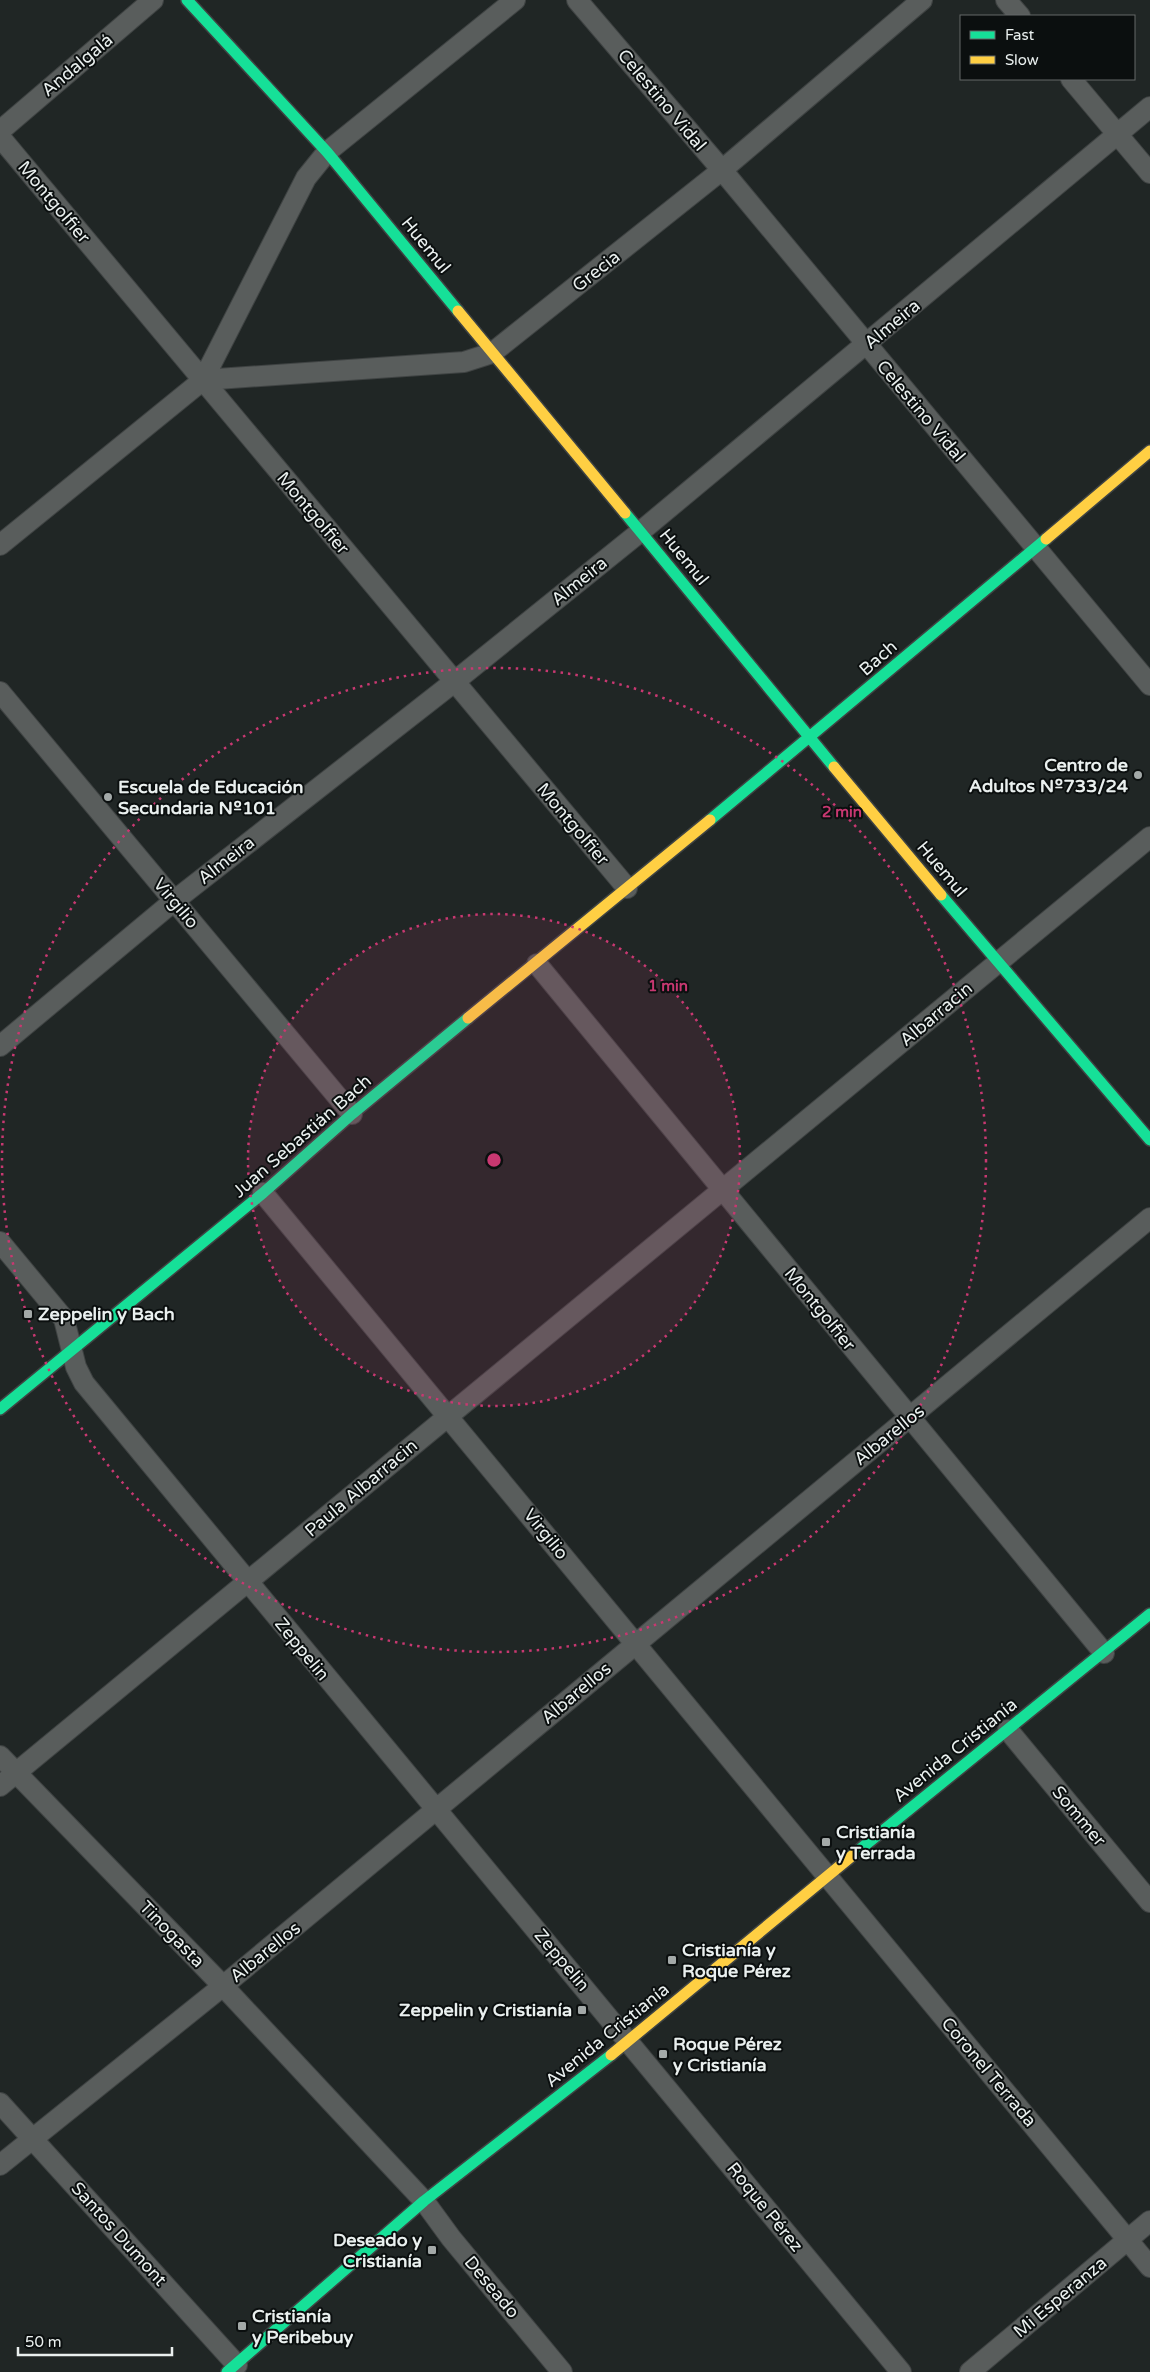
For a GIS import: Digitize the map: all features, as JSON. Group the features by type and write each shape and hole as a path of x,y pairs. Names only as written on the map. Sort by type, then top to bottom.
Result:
{"street":[{"name":"Andalgalá","path":"0,131 153,0"},
{"name":"Huemul","path":"187,0 327,152 810,738 998,963 1150,1140"},
{"path":"0,545 203,380 306,178 327,152 516,0"},
{"name":"Celestino Vidal","path":"577,0 722,170 1150,685"},
{"name":"Grecia","path":"203,380 464,362 492,353 722,170 922,0"},
{"path":"1006,0 1019,15"},
{"path":"1072,80 1150,173"},
{"name":"Almeira","path":"0,1046 174,901 454,682 640,532 1150,108"},
{"name":"Montgolfier","path":"0,137 627,888"},
{"name":"Bach","path":"627,888 810,738 1150,451"},
{"name":"Virgilio","path":"0,692 352,1114"},
{"name":"Albarracin","path":"723,1190 1150,837"},
{"name":"Juan Sebastián Bach","path":"0,1409 263,1193 352,1114 537,964 627,888"},
{"name":"Montgolfier","path":"537,964 1104,1653"},
{"name":"Paula Albarracin","path":"0,1786 723,1190"},
{"name":"Virgilio","path":"263,1193 828,1877"},
{"name":"Albarellos","path":"0,2164 223,1986 436,1811 635,1643 1150,1218"},
{"name":"Zeppelin","path":"0,1242 64,1319 76,1367 84,1383 436,1811 630,2041"},
{"name":"Avenida Cristianía","path":"236,2370 424,2201 630,2041 1150,1614"},
{"name":"Sommer","path":"1008,1730 1150,1902"},
{"name":"Tinogasta","path":"0,1756 223,1986 424,2201"},
{"name":"Coronel Terrada","path":"828,1877 1150,2267"},
{"name":"Roque Pérez","path":"630,2041 901,2372"},
{"name":"Santos Dumont","path":"0,2104 236,2370"},
{"name":"Deseado","path":"424,2201 451,2238 562,2372"},
{"name":"Mi Esperanza","path":"970,2372 1150,2221"}],"traffic: fast":[{"path":"187,0 327,152 458,311"},
{"path":"625,513 834,767"},
{"path":"710,820 1046,539"},
{"path":"941,895 1150,1140"},
{"path":"0,1409 263,1193 352,1114 468,1018"},
{"path":"853,1855 1150,1614"},
{"path":"227,2372 424,2201 611,2055"}],"traffic: slow":[{"path":"458,311 625,513"},
{"path":"1046,539 1150,451"},
{"path":"834,767 941,895"},
{"path":"468,1018 710,820"},
{"path":"611,2055 853,1855"}],"place":[{"name":"Centro de Adultos Nº733/24","path":"1138,775"},
{"name":"Escuela de Educación Secundaria Nº101","path":"108,797"},
{"name":"Zeppelin y Bach","path":"28,1314"},
{"name":"Cristianía y Terrada","path":"826,1842"},
{"name":"Cristianía y Roque Pérez","path":"672,1960"},
{"name":"Zeppelin y Cristianía","path":"582,2010"},
{"name":"Roque Pérez y Cristianía","path":"663,2054"},
{"name":"Deseado y Cristianía","path":"432,2250"},
{"name":"Cristianía y Peribebuy","path":"242,2326"}]}
